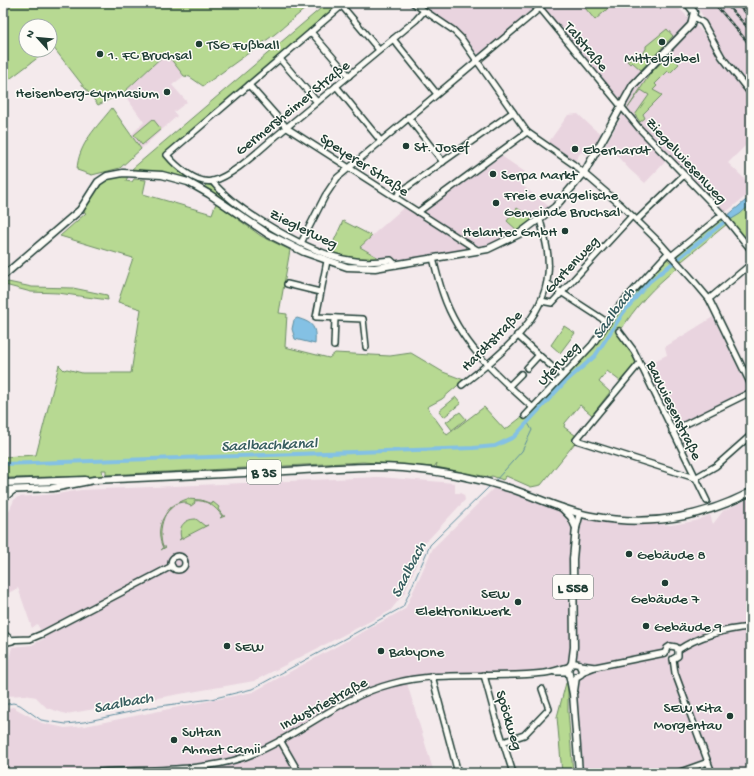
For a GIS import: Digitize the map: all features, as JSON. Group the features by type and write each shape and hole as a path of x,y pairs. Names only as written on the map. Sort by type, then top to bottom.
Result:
{"main road":[{"path":"3,276 80,210 95,186 102,178 111,174 134,173 162,175 181,180 198,187 268,234 304,252 327,261 354,268 375,268 396,265 479,251 504,243 540,220 555,207 584,173 639,77 690,25 694,18 692,9 687,3"},
{"name":"B 35","path":"3,482 94,480 380,467 446,473 488,482 580,513 624,520 668,520 711,510 751,492"},
{"name":"B 35","path":"3,490 53,488 94,480"},
{"path":"561,507 571,517 576,528"},
{"name":"L 558","path":"579,773 573,694 573,586 576,528 580,513"}],"street":[{"path":"413,3 454,30 478,60 527,132 584,173 637,220 671,256 708,299 751,385"},
{"path":"249,85 343,4 379,50"},
{"name":"Talstraße","path":"478,60 540,8 622,105"},
{"name":"Germersheimer Straße","path":"249,85 167,155 182,170 202,181 212,181 239,166 287,128 424,11"},
{"path":"694,18 703,23 722,57 751,94"},
{"path":"311,32 349,76"},
{"path":"393,38 438,94"},
{"path":"280,59 317,102"},
{"path":"301,243 330,186 348,167 478,60"},
{"name":"Speyerer Straße","path":"249,85 287,128 479,251"},
{"path":"336,86 380,140"},
{"name":"Ziegelwiesenweg","path":"622,105 640,128 723,215 751,250"},
{"path":"396,198 513,112"},
{"path":"408,117 443,162"},
{"path":"418,212 527,132"},
{"path":"637,220 684,175"},
{"path":"198,187 202,181"},
{"name":"Zieglerweg","path":"212,181 219,190 252,214 301,243 336,257 348,260 375,263 391,260 396,265"},
{"name":"Uferweg","path":"525,416 592,345 619,306 671,256 723,215"},
{"name":"Gartenweg","path":"541,301 550,304 632,216"},
{"name":"Hardtstraße","path":"462,385 487,365 516,335 529,320 541,301 547,283 548,261 546,240 540,220"},
{"path":"433,258 443,295 454,320 469,344 487,365 532,408"},
{"path":"327,261 316,317 363,319 366,347"},
{"path":"708,299 751,264"},
{"path":"547,283 607,322"},
{"path":"287,284 320,292"},
{"path":"334,346 335,318"},
{"name":"Bauwiesenstraße","path":"620,331 628,341 707,501"},
{"path":"516,335 562,376"},
{"path":"527,368 539,355"},
{"path":"639,364 576,440 695,478 716,466 751,435"},
{"path":"509,386 521,374"},
{"path":"672,431 751,392"},
{"path":"3,499 14,490"},
{"path":"3,640 30,639 46,632 172,566"},
{"path":"678,650 691,641 732,629 751,627"},
{"path":"3,633 13,640"},
{"path":"3,643 13,640"},
{"path":"673,659 668,658 665,653 666,648 670,646 676,647 678,650"},
{"path":"673,659 678,656 678,650"},
{"name":"Industriestraße","path":"85,773 211,765 245,756 280,740 333,708 366,692 392,683 432,676 552,672 595,666 665,653"},
{"path":"673,659 676,673 712,773"},
{"name":"Spöckweg","path":"484,675 513,773"},
{"path":"432,676 458,773"},
{"path":"503,742 524,735 549,709 542,688"},
{"path":"280,740 299,773"},
{"path":"678,773 708,762"},
{"path":"3,765 4,773"},
{"path":"3,765 7,773"}],"shaded area":[{"path":"416,3 674,3 709,39 735,79 751,98 751,140 728,163 751,185 751,192 726,212 722,211 669,158 645,183 630,170 606,144 627,107 541,5 482,55 478,54 452,25"},
{"path":"695,3 743,3 751,8 751,89 726,56"},
{"path":"166,53 184,76 172,85 187,102 174,112 177,116 141,149 131,135 144,122 123,93"},
{"path":"578,114 594,129 602,134 590,157 588,152 586,155 581,152 575,161 548,143 568,115"},
{"path":"500,155 525,172 518,182 551,208 534,222 496,244 481,249 402,261 381,260 360,246 409,203 422,211"},
{"path":"713,317 749,390 672,430 642,361 650,363 667,355 665,347"},
{"path":"379,477 455,483 455,493 464,495 465,500 425,543 405,592 390,611 254,681 66,714 47,708 36,697 25,695 6,696 6,672 12,647 32,645 45,638 37,624 32,628 18,588 8,593 5,589 7,511 9,511 14,500 18,497 57,494 81,490"},
{"path":"494,488 561,509 572,523 571,586 574,662 552,672 406,680 434,773 3,773 3,709 13,707 42,723 65,728 85,726 253,692 405,609 433,548"},
{"path":"751,499 751,626 732,628 691,641 678,649 672,645 667,648 664,653 667,658 673,660 679,655 679,650 691,642 733,629 751,627 751,773 579,773 575,734 574,678 581,675 584,669 622,661 583,664 577,658 574,585 576,535 581,515 600,520 671,525 695,521 710,515 713,524 723,511"}],"green space":[{"path":"3,3 312,3 275,34 203,86 190,77 184,76 166,53 123,93 98,105 58,53 58,18 18,18 18,58 37,58 3,84"},
{"path":"327,3 343,3 165,155 181,172 196,179 197,182 195,183 170,173 132,169"},
{"path":"581,3 614,3 595,20"},
{"path":"667,29 673,36 641,70 632,62 630,64 627,61 637,53 643,53 646,46"},
{"path":"669,54 679,64 670,73 668,71 655,84 657,86 653,90 662,95 643,114 645,118 640,122 635,115 649,95 641,90 630,105 650,74"},
{"path":"112,108 141,149 120,168 92,175 77,170 81,152 89,136"},
{"path":"153,119 161,129 142,145 134,135"},
{"path":"120,176 128,176 126,181 132,182 134,179 146,180 143,194 212,214 216,203 261,236 290,250 279,313 287,314 285,347 329,358 335,353 390,356 411,353 443,372 464,380 442,399 427,407 447,435 484,407 505,430 532,409 583,357 615,313 665,257 677,268 645,298 619,333 629,346 636,363 620,381 607,371 599,382 610,392 592,415 580,405 565,423 564,427 579,438 541,485 531,487 506,476 503,480 492,476 488,477 436,467 437,463 434,467 363,462 106,475 106,470 102,470 103,476 3,478 3,457 36,455 59,365 64,370 67,369 82,373 131,373 141,309 118,302 133,258 60,236 86,213 83,211 102,184 107,180"},
{"path":"207,184 219,190 272,227 328,254 343,221 372,236 360,247 384,261 396,265 347,267 268,234 219,200 204,187"},
{"path":"751,199 751,247 728,218"},
{"path":"517,208 534,220 518,231 507,221"},
{"path":"722,217 727,224 682,261 676,254"},
{"path":"8,282 32,287 73,288 107,295 108,300 58,293 31,292 5,285"},
{"path":"564,326 575,333 560,353 551,345"},
{"path":"456,397 461,403 444,417 439,411"},
{"path":"460,412 466,419 452,430 446,422"},
{"path":"187,499 205,502 194,501 195,503 191,506 186,504 186,502 178,503"},
{"path":"208,502 212,504 213,502 219,507 218,509 223,516 225,516 220,518 222,516"},
{"path":"178,503 173,507 166,514 172,506"},
{"path":"166,514 162,525 161,540 163,547 166,547 161,550 163,548 160,540 160,532 163,518"},
{"path":"196,519 205,526 208,525 179,540 181,538 180,530 183,524 188,520"},
{"path":"566,683 568,684 568,711 573,773 562,773 557,717"}],"water":[{"path":"751,196 751,204 740,214 730,220 727,216"},
{"path":"297,318 313,326 315,333 315,344 295,339 292,329 294,320"}],"waterway":[{"name":"Saalbachkanal","path":"3,464 495,446 514,437 564,383 595,356 623,313 649,282 728,219"},
{"name":"Saalbach","path":"495,481 522,451 532,430 528,423"},
{"name":"Saalbach","path":"3,705 13,703 20,705 41,720 66,724 84,722 153,707 211,699 252,689 403,607 430,545 490,486"}],"railway":[{"path":"714,3 751,46"},
{"path":"725,3 751,31"},
{"path":"735,3 751,17"}],"place":[{"name":"Mittelgiebel","path":"662,42"},
{"name":"TSG Fußball","path":"199,44"},
{"name":"1. FC Bruchsal","path":"100,54"},
{"name":"Heisenberg-Gymnasium","path":"167,92"},
{"name":"St. Josef","path":"406,146"},
{"name":"Eberhardt","path":"575,149"},
{"name":"Serpa Markt","path":"493,174"},
{"name":"Freie evangelische Gemeinde Bruchsal","path":"496,203"},
{"name":"Helantec GmbH","path":"565,231"},
{"name":"Gebäude 8","path":"629,554"},
{"name":"Gebäude 7","path":"665,583"},
{"name":"SEW Elektronikwerk","path":"518,602"},
{"name":"Gebäude 9","path":"646,626"},
{"name":"SEW","path":"227,646"},
{"name":"BabyOne","path":"381,651"},
{"name":"SEW Kita Morgentau","path":"730,716"},
{"name":"Sultan Ahmet Camii","path":"174,740"}]}
